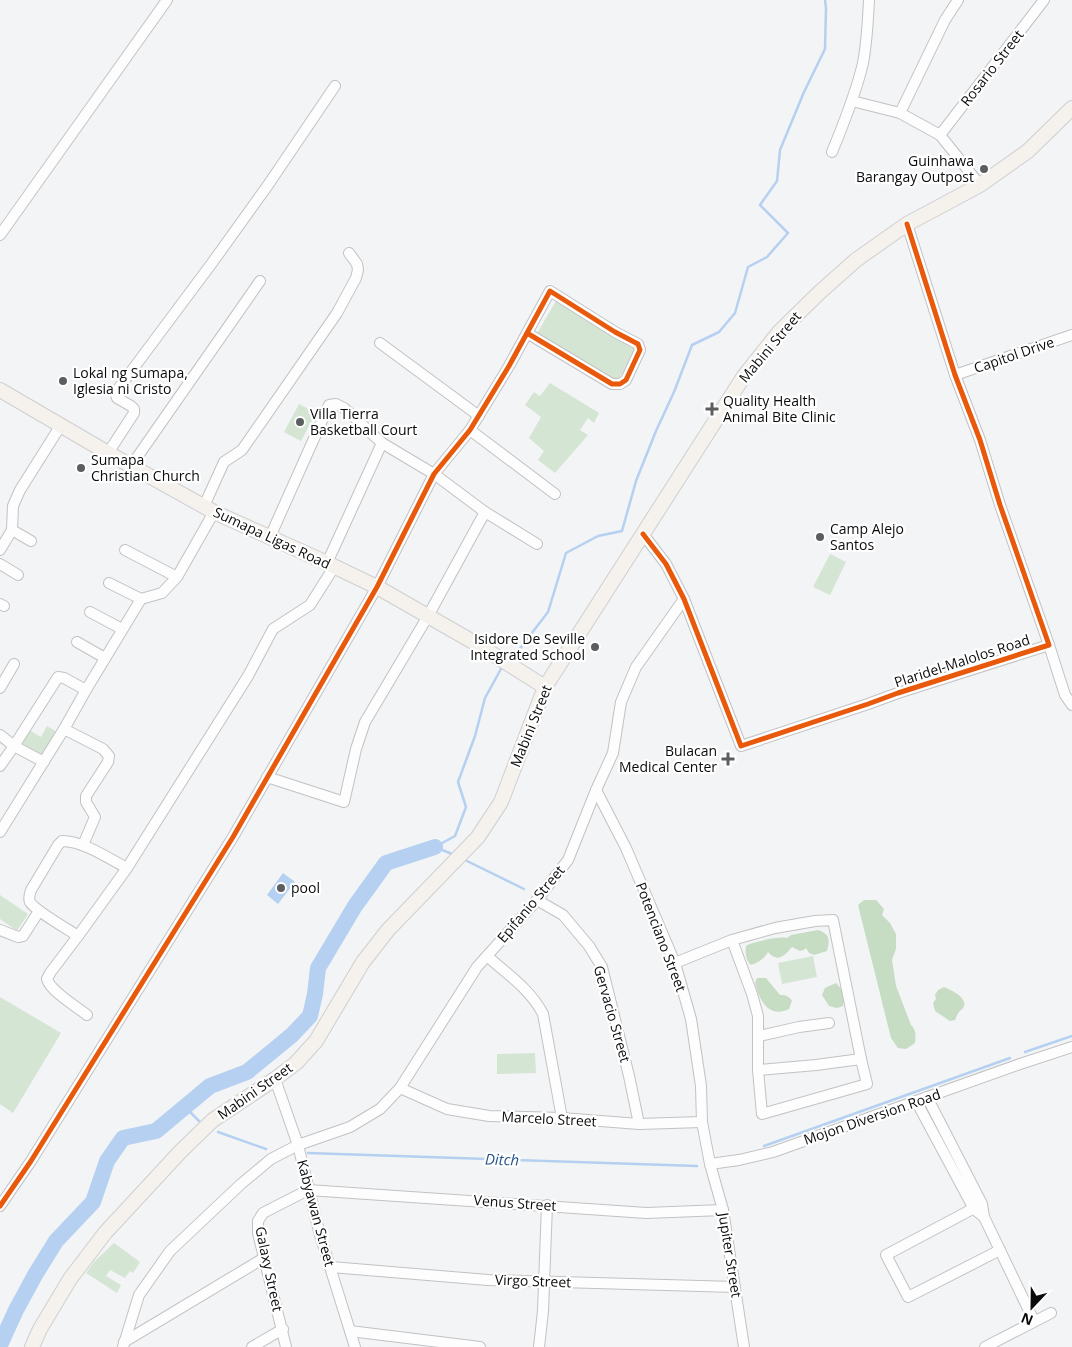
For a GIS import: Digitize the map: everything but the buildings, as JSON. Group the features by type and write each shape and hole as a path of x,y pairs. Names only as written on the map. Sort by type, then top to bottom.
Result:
{"main road":[{"name":"Mabini Street","path":"32,1347 40,1328 75,1271 105,1233 180,1152 213,1120 296,1063 316,1041 363,962 388,930 478,837 501,802 545,688 744,376 779,332 856,260 907,224 980,185 1028,151 1072,108"},
{"name":"Sumapa Ligas Road","path":"0,390 209,509 377,588 475,643 545,688"}],"street":[{"path":"0,235 167,0"},
{"path":"832,152 852,101 863,63 868,22 868,0"},
{"path":"900,113 945,20 958,0"},
{"name":"Rosario Street","path":"940,135 1044,0"},
{"path":"108,453 134,413 134,409 131,406 117,398 118,389 240,224 335,86"},
{"path":"852,101 900,113 940,135 980,185"},
{"name":"Plaridel-Malolos Road","path":"643,534 666,564 684,599 741,746 1049,645 1000,505 980,440 955,375 907,224"},
{"path":"0,832 141,599 162,593 178,577 209,509 224,462 242,450 337,314 356,278 358,270 357,264 349,253"},
{"path":"131,466 260,282"},
{"path":"0,1206 31,1161 228,845 377,588 434,474 479,416 550,291 615,332 638,344 640,350 626,380 620,384 612,384 527,334"},
{"name":"Capitol Drive","path":"955,375 1072,335"},
{"path":"380,343 479,416"},
{"path":"270,537 329,405 336,404 344,408 382,442 434,474 485,512 537,544"},
{"path":"0,550 12,530 13,506 20,490 61,425"},
{"path":"470,430 555,494"},
{"path":"87,1015 55,991 46,979 127,868 248,676 272,629 310,605 330,565 382,442"},
{"path":"267,777 344,802 356,749 366,722 428,616 485,512"},
{"path":"12,530 31,541"},
{"path":"125,550 178,577"},
{"path":"0,564 18,575"},
{"path":"109,583 141,599"},
{"name":"Epifanio Street","path":"123,1345 139,1295 170,1251 241,1184 271,1159 298,1145 350,1127 380,1109 400,1088 477,967 536,900 568,860 613,753 621,702 636,667 684,599"},
{"path":"90,612 122,629"},
{"path":"78,642 105,658"},
{"path":"1049,645 1065,695 1072,705"},
{"path":"0,688 14,664"},
{"path":"0,766 58,677 64,678 86,690"},
{"path":"64,729 103,749 108,756 108,762 86,796 86,802 94,817 82,845"},
{"path":"0,735 14,746 44,762"},
{"name":"Potenciano Street","path":"596,790 626,848 675,963 691,1019 701,1086 702,1122"},
{"path":"78,936 30,903 29,897 32,890 58,845 62,841 69,841 82,845 127,868"},
{"name":"Gervacio Street","path":"536,900 563,915 589,946 602,967 639,1124"},
{"path":"0,930 18,937 23,936 39,911"},
{"path":"675,963 732,940 776,928 815,921 833,920 867,1084 762,1114 758,1070 758,1016 732,940"},
{"path":"486,956 526,990 536,1001 543,1014 562,1118"},
{"path":"759,1036 799,1027 829,1023"},
{"name":"Mojon Diversion Road","path":"710,1164 773,1152 1072,1047"},
{"path":"758,1070 861,1059"},
{"name":"Kabyawan Street","path":"275,1079 298,1145 320,1235 355,1347"},
{"name":"Marcelo Street","path":"400,1088 447,1109 490,1116 562,1118 639,1124 702,1122"},
{"path":"927,1097 1034,1321"},
{"path":"916,1101 978,1206"},
{"path":"702,1122 710,1164"},
{"name":"Jupiter Street","path":"710,1164 723,1210 744,1347"},
{"name":"Venus Street","path":"308,1190 646,1213 723,1210"},
{"name":"Galaxy Street","path":"286,1347 258,1233 258,1221 263,1212 308,1190"},
{"path":"539,1347 543,1311 547,1206"},
{"path":"978,1206 886,1255 908,1297 1000,1250"},
{"path":"123,1345 264,1258"},
{"name":"Virgo Street","path":"331,1267 488,1280 735,1287"},
{"path":"985,1347 1051,1313"},
{"path":"252,1347 282,1329"},
{"path":"350,1331 480,1347"}],"green space":[{"path":"556,301 636,350 616,384 536,335"},
{"path":"550,383 599,413 594,423 588,418 580,430 588,435 555,473 538,460 544,451 529,438 541,417 525,405 534,392 540,396"},
{"name":"Villa Tierra Basketball Court","path":"299,404 316,413 301,441 284,432"},
{"path":"830,554 846,562 830,595 813,587"},
{"path":"47,726 59,733 44,757 20,742 29,730 41,737"},
{"path":"0,895 28,914 17,931 0,919"},
{"path":"864,900 876,900 884,909 882,915 890,923 896,934 896,949 892,960 896,986 915,1031 915,1043 906,1049 898,1048 891,1038 858,905"},
{"path":"818,930 825,933 828,938 827,951 814,955 809,953 806,948 800,951 792,947 787,953 778,958 768,952 765,957 751,965 747,959 746,946 749,944 787,938 791,935"},
{"path":"813,956 817,977 782,984 778,963"},
{"path":"757,978 766,978 780,995 790,998 792,1001 789,1009 776,1012 766,1006 759,996 755,983"},
{"path":"836,983 843,991 844,996 843,1006 837,1008 829,1006 822,995 825,988"},
{"path":"944,987 958,994 964,1003 964,1007 955,1020 950,1021 935,1011 933,1003 936,999 935,995 938,990"},
{"path":"0,997 61,1033 13,1113 0,1104"},
{"path":"535,1053 536,1073 497,1074 497,1054"},
{"path":"114,1243 140,1262 133,1273 130,1271 125,1278 110,1270 106,1276 121,1285 117,1293 86,1273 94,1262"}],"water":[{"name":"pool","path":"283,873 295,882 278,904 267,895"}],"waterway":[{"path":"515,655 548,612 566,553 598,536 622,531 636,481 692,345 719,332 735,313 748,267 767,257 788,233 760,205 777,181 780,150 804,92 825,49 825,0"},
{"path":"435,847 455,836 466,807 458,782 475,736 485,698 502,667"},
{"path":"435,847 452,854"},
{"path":"0,1345 16,1310 56,1241 93,1202 107,1161 123,1138 156,1131 210,1086 247,1072 292,1035 310,1016 318,968 355,906 386,863 435,847"},
{"path":"467,861 524,889"},
{"path":"1025,1052 1072,1036"},
{"path":"764,1146 1010,1058"},
{"name":"Ditch","path":"185,1107 199,1121"},
{"name":"Ditch","path":"218,1132 266,1149"},
{"name":"Ditch","path":"308,1153 697,1166"}],"cycle path":[{"path":"643,534 666,564 684,599 741,746 1049,645 1000,505 980,440 955,375 907,224"},
{"path":"0,1206 31,1161 233,837 377,587 434,474 470,430 509,366 550,291 615,332 638,344 640,350 626,380 620,384 612,384 527,333"}],"place":[{"name":"Guinhawa Barangay Outpost","path":"984,169"},
{"name":"Lokal ng Sumapa, Iglesia ni Cristo","path":"63,381"},
{"name":"Quality Health Animal Bite Clinic","path":"712,409"},
{"name":"Villa Tierra Basketball Court","path":"300,422"},
{"name":"Sumapa Christian Church","path":"81,468"},
{"name":"Camp Alejo Santos","path":"820,537"},
{"name":"Isidore De Seville Integrated School","path":"595,647"},
{"name":"Bulacan Medical Center","path":"728,759"},
{"name":"pool","path":"281,888"}]}
